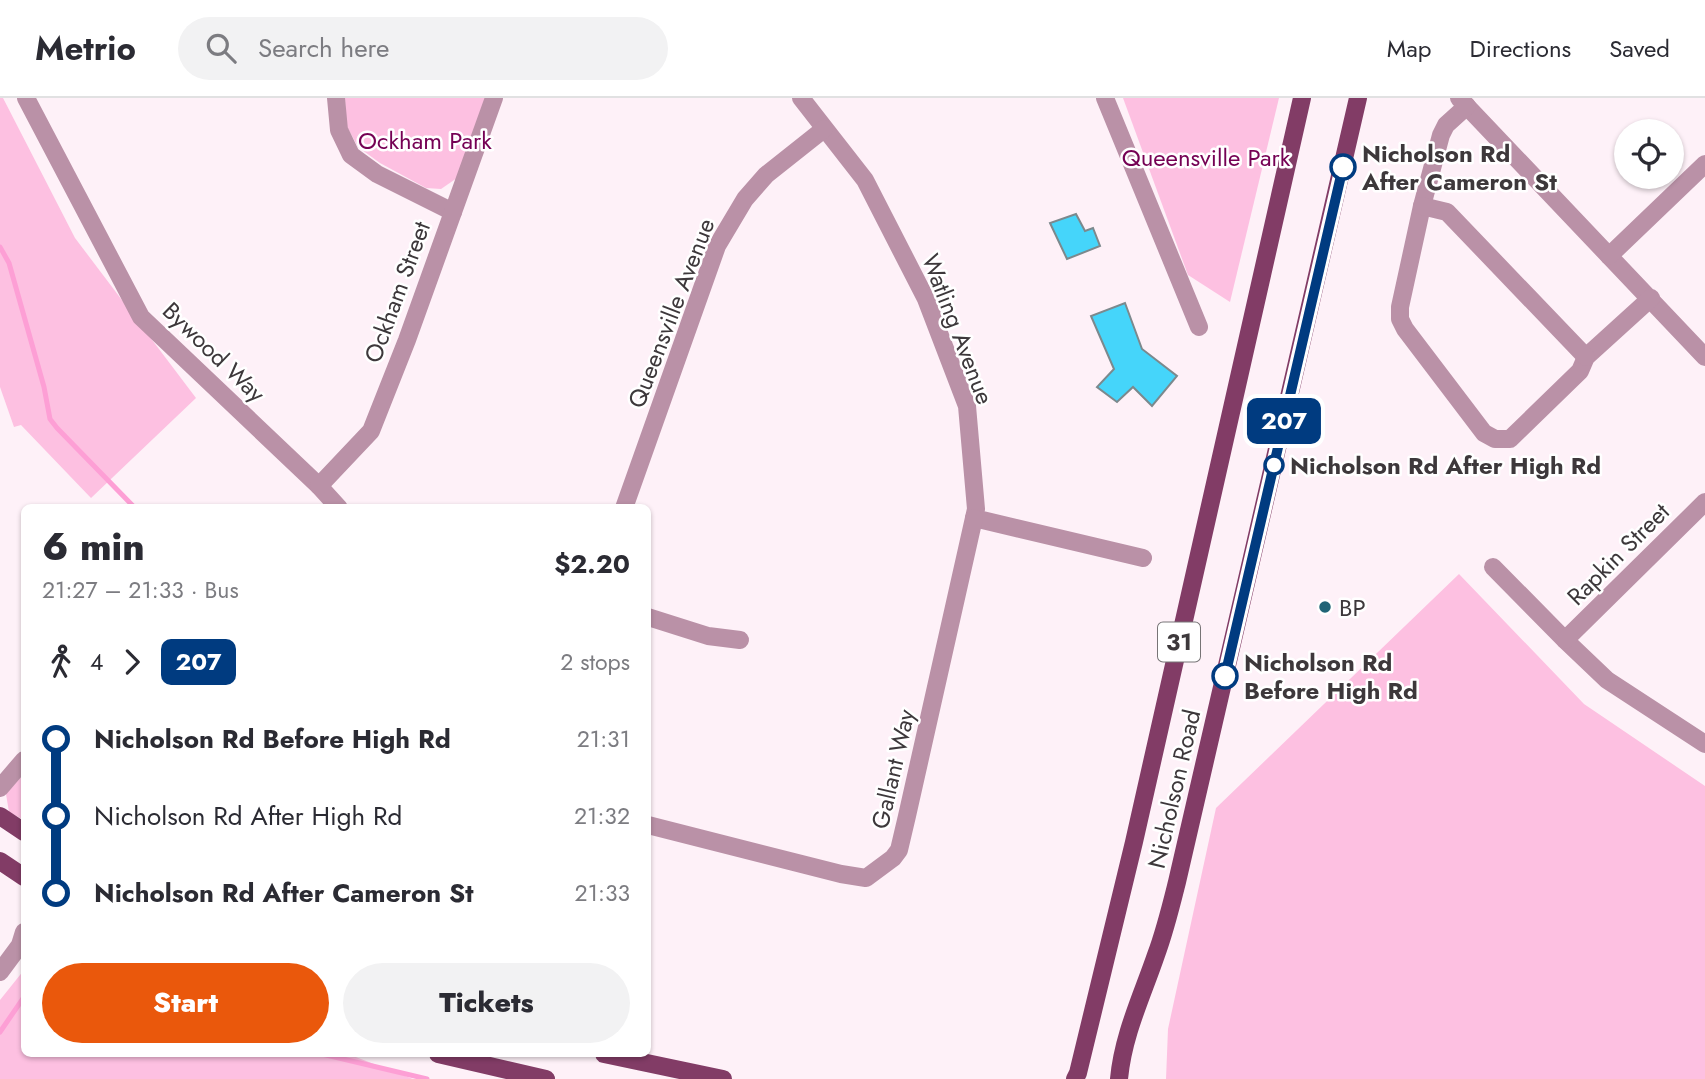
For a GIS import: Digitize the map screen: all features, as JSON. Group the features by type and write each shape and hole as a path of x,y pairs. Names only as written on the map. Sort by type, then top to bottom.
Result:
{"main road":[{"name":"Nicholson Road","path":"1119,1079 1126,1037 1157,954 1177,882 1358,98"},
{"name":"Nicholson Road","path":"1075,1079 1134,842 1303,103"},
{"path":"0,816 21,830"},
{"path":"0,861 21,875"},
{"path":"451,1057 546,1079"},
{"path":"618,1057 723,1079"}],"street":[{"name":"Bywood Way","path":"26,98 141,317 335,504"},
{"path":"337,98 339,130 351,155 377,174 453,212"},
{"name":"Ockham Street","path":"319,486 372,431 494,98"},
{"name":"Watling Avenue","path":"801,98 865,180 926,299 967,406 976,509 974,518"},
{"path":"1105,98 1199,327"},
{"path":"1651,298 1587,357 1580,371 1510,439 1495,439 1485,433 1400,319 1400,307 1422,206 1441,135 1463,102 1651,298 1705,356"},
{"name":"Queensville Avenue","path":"625,504 717,246 745,199 766,175 824,129"},
{"path":"1609,256 1705,164"},
{"path":"1422,206 1447,212 1587,357"},
{"name":"Rapkin Street","path":"1565,640 1705,502"},
{"path":"974,518 1143,558"},
{"name":"Gallant Way","path":"651,826 866,878 893,858 902,839 974,518"},
{"path":"1493,567 1607,680 1705,744"},
{"path":"651,618 708,636 740,640"},
{"path":"0,788 21,764"},
{"path":"0,972 21,942"}],"green space":[{"path":"0,98 3,98 75,238 196,398 91,498 21,425 14,427 0,387"},
{"name":"Ockham Park","path":"345,98 485,98 457,178 441,189 426,188 380,163 358,147 346,125"},
{"name":"Queensville Park","path":"1123,98 1279,98 1230,302 1188,275"},
{"path":"1459,574 1584,704 1705,786 1705,1079 1166,1079 1168,1029 1216,808"},
{"path":"21,776 21,818 9,812 6,794"},
{"path":"21,974 21,1057 356,1057 413,1079 0,1079 0,1000"}],"building":[{"path":"1076,214 1085,231 1093,228 1100,246 1067,259 1050,223"},
{"path":"1125,303 1142,349 1177,376 1152,406 1133,387 1117,402 1097,387 1114,369 1091,316"}],"waterway":[{"path":"0,247 9,263 44,387 50,419 131,504"},
{"path":"0,1032 21,1001"},
{"path":"335,1057 427,1079"}],"bus line":[{"name":"207","path":"1225,676 1343,167"}],"place":[{"name":"Nicholson Rd After Cameron St","path":"1343,167"},
{"name":"Nicholson Rd After High Rd","path":"1274,465"},
{"name":"BP","path":"1325,607"},
{"name":"Nicholson Rd Before High Rd","path":"1225,676"}]}
